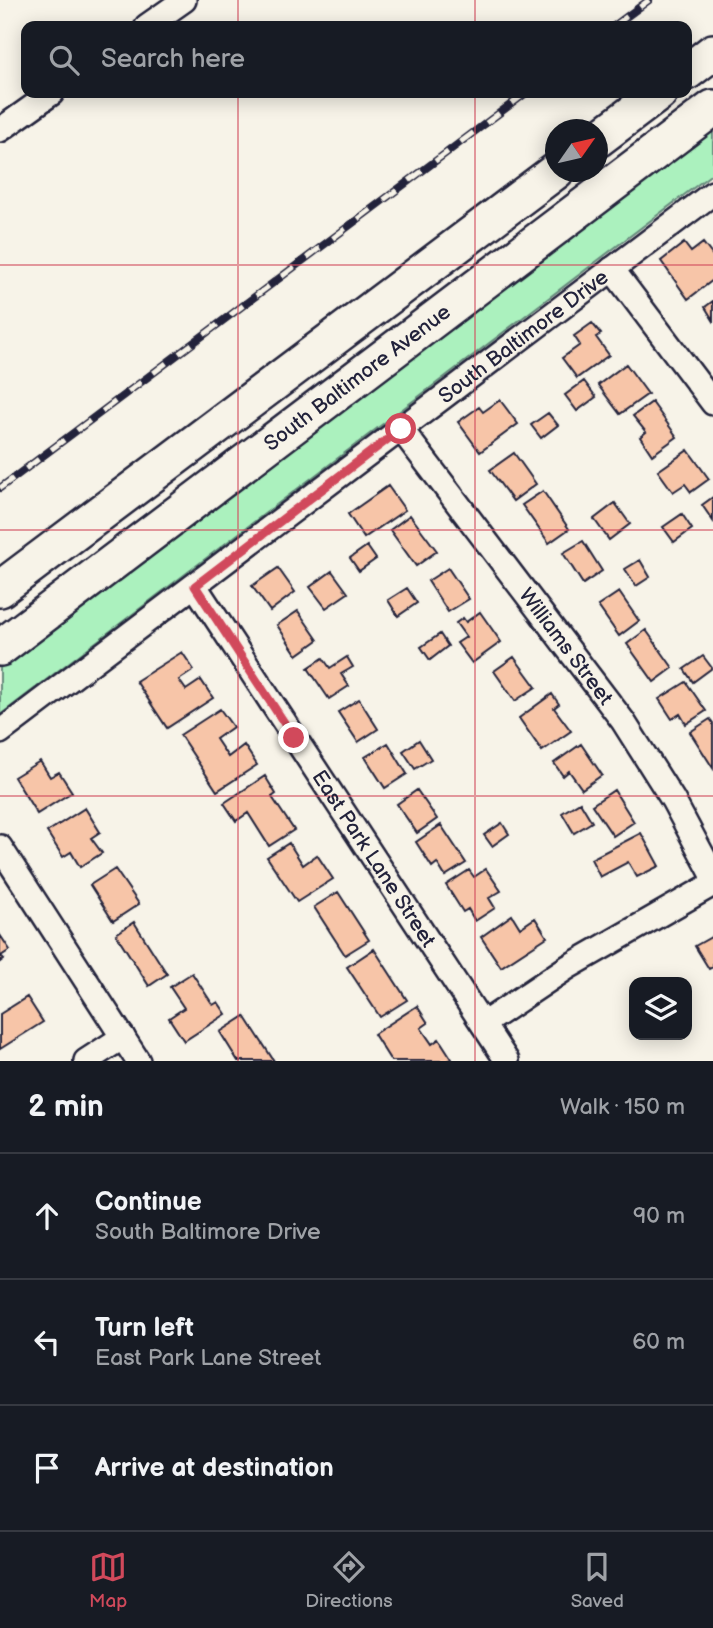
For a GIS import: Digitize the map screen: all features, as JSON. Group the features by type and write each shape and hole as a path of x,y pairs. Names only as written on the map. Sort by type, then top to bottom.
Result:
{"main road":[{"path":"692,68 713,52"},
{"path":"608,131 652,98"},
{"name":"South Baltimore Avenue","path":"0,648 713,108"},
{"path":"0,589 545,179"}],"street":[{"path":"154,21 184,0"},
{"path":"0,130 45,98"},
{"name":"South Baltimore Drive","path":"0,732 713,193"},
{"path":"612,269 713,403"},
{"name":"Williams Street","path":"401,429 623,721 673,800 713,875"},
{"name":"East Park Lane Street","path":"195,586 507,1061"},
{"path":"0,848 138,1061"},
{"path":"483,1024 568,967 713,884"},
{"path":"86,1061 123,1037"}],"green space":[{"path":"713,128 713,173 0,715 0,668 296,441"}],"building":[{"path":"684,243 691,252 703,243 713,256 713,280 688,299 661,261"},
{"path":"713,301 713,320 705,307"},
{"path":"592,323 601,334 596,337 609,355 577,378 562,358 580,345 574,336"},
{"path":"626,364 648,394 620,414 598,385"},
{"path":"584,381 596,397 577,411 565,395"},
{"path":"500,400 518,424 480,452 458,422 479,407 483,412"},
{"path":"652,402 677,437 652,455 640,437 646,432 633,416"},
{"path":"548,413 558,425 541,438 531,425"},
{"path":"688,450 709,479 691,492 685,484 673,492 658,471"},
{"path":"514,453 536,484 513,501 490,470"},
{"path":"388,486 405,510 364,538 348,514"},
{"path":"543,491 569,529 549,543 522,505"},
{"path":"713,497 713,521 702,505"},
{"path":"615,503 630,524 609,540 594,519"},
{"path":"682,514 692,529 674,542 663,527"},
{"path":"410,515 437,551 416,566 390,530"},
{"path":"583,541 602,571 583,584 563,553"},
{"path":"367,546 376,559 359,571 350,558"},
{"path":"640,560 650,577 636,586 625,569"},
{"path":"278,568 295,592 270,611 252,586"},
{"path":"448,568 469,599 448,612 428,581"},
{"path":"332,571 348,593 326,608 310,587"},
{"path":"407,588 417,603 398,616 388,600"},
{"path":"619,592 639,621 619,636 598,606"},
{"path":"298,611 318,640 297,655 277,625"},
{"path":"480,612 501,642 472,663 457,643 466,637 456,623 463,618 466,622"},
{"path":"646,630 673,668 654,682 627,644"},
{"path":"440,634 448,646 430,660 421,647"},
{"path":"182,652 194,670 179,680 186,690 201,680 213,698 167,728 136,681"},
{"path":"703,656 712,668 693,682 684,669"},
{"path":"347,657 353,667 341,674 349,686 329,699 308,668 323,658 330,668"},
{"path":"514,657 536,687 515,701 494,671"},
{"path":"686,682 706,711 686,724 680,714 672,719 659,699"},
{"path":"552,694 559,704 554,708 571,731 542,751 519,718"},
{"path":"359,699 378,729 358,742 338,712"},
{"path":"220,709 233,727 216,739 228,757 244,745 257,765 217,791 180,735"},
{"path":"710,719 713,723 713,768 690,732"},
{"path":"419,740 431,759 415,769 403,751"},
{"path":"388,743 407,774 385,788 365,757"},
{"path":"581,744 602,775 582,789 569,771 563,776 554,763"},
{"path":"40,761 50,777 59,772 72,792 37,814 14,777"},
{"path":"265,776 276,794 272,797 294,830 269,846 248,813 236,821 224,803"},
{"path":"417,790 437,819 417,833 397,804"},
{"path":"614,790 634,822 613,836 592,805"},
{"path":"580,802 592,822 574,833 562,813"},
{"path":"85,808 100,832 91,838 102,853 80,867 71,852 63,857 47,832"},
{"path":"502,823 509,834 492,846 484,835"},
{"path":"441,825 466,863 445,876 437,863 432,867 416,842"},
{"path":"641,833 659,866 637,877 628,862 600,877 591,859"},
{"path":"289,843 303,865 317,855 333,879 297,902 267,857"},
{"path":"115,869 139,904 113,921 90,885"},
{"path":"486,869 501,891 489,898 495,908 475,921 468,909 463,912 446,885 469,870 474,877"},
{"path":"338,892 369,940 345,955 314,907"},
{"path":"512,915 520,928 535,918 547,937 501,967 481,937"},
{"path":"134,922 167,974 149,986 116,934"},
{"path":"0,935 10,950 1,956 4,959 0,962"},
{"path":"713,936 713,967 709,969 695,946"},
{"path":"374,949 407,1000 380,1017 347,967"},
{"path":"192,973 213,1005 218,1002 226,1014 184,1041 169,1018 184,1008 170,987"},
{"path":"27,997 43,1022 0,1049 0,1014"},
{"path":"417,1006 428,1023 421,1028 432,1044 439,1039 452,1059 391,1061 374,1034"},
{"path":"245,1016 274,1061 238,1061 220,1032"}],"railway":[{"path":"621,21 649,0"},
{"path":"0,488 519,98"}],"route":[{"path":"294,738 195,586 401,429"}]}
